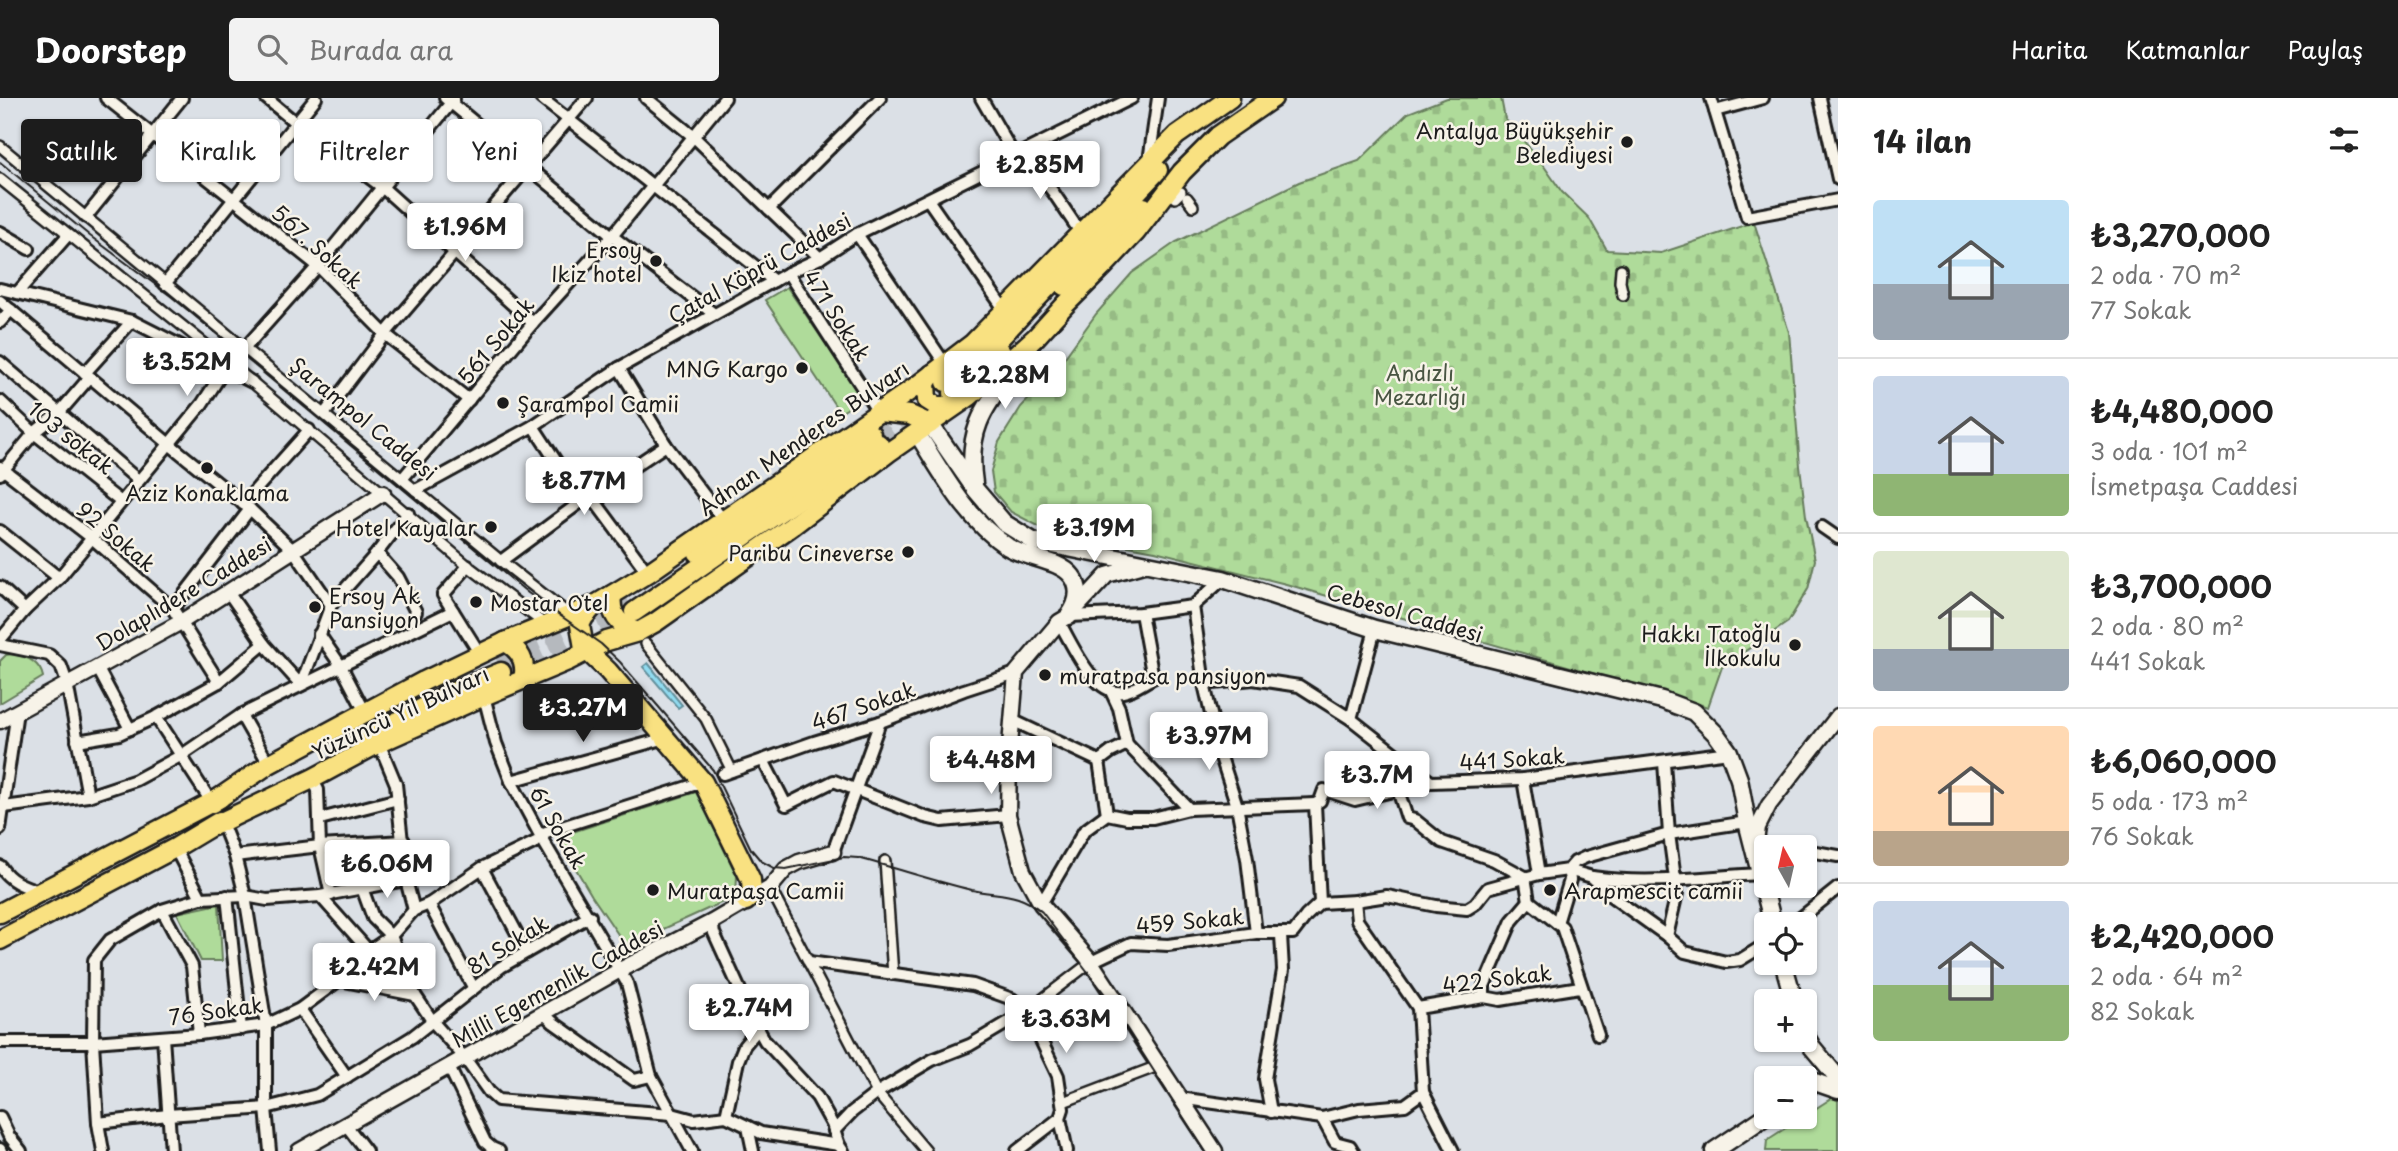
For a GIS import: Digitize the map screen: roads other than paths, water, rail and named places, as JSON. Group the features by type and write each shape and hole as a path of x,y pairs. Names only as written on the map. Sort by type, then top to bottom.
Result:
{"main road":[{"name":"Adnan Menderes Bulvarı","path":"625,602 648,573 878,412 1035,337 1136,232 1182,172 1218,136 1273,98"},
{"name":"Adnan Menderes Bulvarı","path":"572,616 595,605 625,602 880,443 923,429 942,383 972,344 1177,135 1228,99"},
{"name":"Adnan Menderes Bulvarı","path":"942,383 998,340 1118,211 1228,99"},
{"path":"910,415 911,401 998,355 1096,253 1182,172"},
{"path":"975,489 971,464 972,440 977,422 1035,337"},
{"path":"878,412 910,415 923,429 933,458 962,503 982,527 1024,555 1063,568 1073,577 1078,590 1076,605 1064,619"},
{"name":"Cebesol Caddesi","path":"923,429 1004,523 1034,541 1223,579 1375,629 1662,700 1694,712 1729,752 1739,779 1747,822 1754,841"},
{"name":"Adnan Menderes Bulvarı","path":"607,641 642,638 656,622 780,534 880,443"},
{"path":"880,443 913,449 933,458"},
{"path":"625,602 611,603 615,618 642,638"},
{"path":"595,605 580,625 581,639 587,652 608,671 703,782 751,880 752,895 746,901"},
{"name":"Yüzüncü Yıl Bulvarı","path":"0,940 175,848 287,781 453,692 492,662 505,642 572,616"},
{"name":"Yüzüncü Yıl Bulvarı","path":"217,824 380,743 568,661 607,641"},
{"path":"505,642 513,646 522,658 523,680"},
{"path":"568,661 586,662 608,671"},
{"name":"Yüzüncü Yıl Bulvarı","path":"212,803 269,764 366,712 492,662"},
{"name":"Yüzüncü Yıl Bulvarı","path":"1,912 187,813 212,803 421,694 492,662"},
{"path":"1817,1051 1838,1078"},
{"path":"1817,1087 1838,1090"},
{"path":"1714,1151 1754,1124"}],"street":[{"name":"567. Sokak","path":"106,98 318,266 385,334 469,401"},
{"path":"86,217 182,98"},
{"path":"266,98 294,121"},
{"path":"299,119 316,98"},
{"path":"541,98 774,281"},
{"path":"542,153 587,98"},
{"path":"646,98 694,137 820,258"},
{"name":"561 Sokak","path":"403,478 533,323 612,236 725,98"},
{"path":"769,209 880,98"},
{"path":"981,98 1019,155 1053,192 1080,232"},
{"name":"Çatal Köprü Caddesi","path":"416,490 533,426 620,368 788,273 820,258 858,234 1132,98"},
{"path":"1149,163 1158,98"},
{"path":"1711,98 1747,217 1838,200"},
{"path":"1715,111 1763,98"},
{"path":"1820,98 1838,179"},
{"path":"244,349 318,266 450,100 472,119"},
{"path":"165,284 294,126"},
{"name":"Şarampol Caddesi","path":"0,146 501,561 572,616"},
{"name":"Şarampol Caddesi","path":"0,179 252,382 468,566 548,626"},
{"path":"542,179 714,314"},
{"path":"375,182 533,323"},
{"path":"325,413 385,334 516,182"},
{"path":"929,201 1006,312"},
{"path":"0,232 29,249"},
{"path":"858,234 942,383"},
{"path":"17,293 68,235"},
{"path":"1621,269 1619,282 1623,295"},
{"name":"471 Sokak","path":"788,273 878,412"},
{"path":"0,289 132,321 252,382"},
{"path":"0,301 246,506 294,551 331,605"},
{"path":"0,322 10,310"},
{"path":"1,470 34,433 60,413 132,321"},
{"path":"0,362 138,480"},
{"path":"88,796 67,683 61,666 49,656 0,642 25,610 59,578 92,538 202,404 226,367"},
{"path":"620,368 666,445 723,520"},
{"name":"103 sokak","path":"0,401 34,433 121,502"},
{"path":"533,426 587,499 648,573"},
{"path":"177,616 246,506 309,430"},
{"path":"501,561 666,445"},
{"name":"92 Sokak","path":"1,470 92,538 177,616 219,682"},
{"name":"Dolaplıdere Caddesi","path":"0,721 67,683 98,669 177,616 228,592 383,493"},
{"path":"301,685 331,605 408,513"},
{"path":"1822,527 1838,538"},
{"path":"0,531 59,578"},
{"path":"377,553 398,578 416,612"},
{"path":"1149,563 1107,575 1016,673 1009,758 1008,815 1023,871 1041,904 1091,962 1215,1151"},
{"path":"468,566 443,595 492,662"},
{"path":"1064,619 1193,606 1223,579"},
{"path":"0,587 25,610"},
{"path":"228,592 264,644 301,685"},
{"path":"1193,606 1204,684 1221,757 1237,806 1256,933"},
{"path":"4,807 88,796 136,780 182,755 241,715 453,611"},
{"path":"1064,619 1088,672 1111,691 1125,692 1153,678 1141,613"},
{"path":"1351,719 1375,629"},
{"path":"318,634 341,666 366,712"},
{"path":"642,638 706,719 728,772"},
{"path":"77,741 119,734 156,716 219,682 264,644"},
{"path":"98,669 130,729"},
{"name":"467 Sokak","path":"728,772 880,722 1016,673"},
{"name":"441 Sokak","path":"1204,684 1253,679 1299,686 1351,719 1431,782 1523,779 1729,752"},
{"path":"1111,691 1119,708 1127,744 1189,809"},
{"name":"61 Sokak","path":"484,696 496,743 511,781 627,983 651,1076 692,1151"},
{"path":"0,828 17,711"},
{"path":"241,715 269,764"},
{"path":"156,716 212,803"},
{"path":"1758,835 1758,827 1769,805 1838,716"},
{"path":"1014,721 1099,761"},
{"path":"833,852 880,722"},
{"path":"511,781 666,738"},
{"path":"380,743 396,784 407,880 414,910"},
{"path":"1099,761 1127,744"},
{"path":"763,760 786,804 834,781 925,817 942,821 1008,815"},
{"path":"1099,761 1107,814"},
{"path":"1664,762 1669,834 1677,893 1667,936"},
{"path":"312,779 318,790 320,846 326,895 369,951"},
{"path":"1523,779 1539,874"},
{"name":"76 Sokak","path":"0,1042 93,1042 199,1034 266,1025 300,1009 391,936 414,910 429,904 482,867 542,839 546,832 703,782"},
{"path":"1041,904 1084,831 1107,814 1127,818 1153,818 1189,809 1315,804 1320,801 1324,790 1355,800 1431,782"},
{"path":"1398,790 1407,818 1415,820 1442,842 1494,860 1525,877"},
{"path":"320,819 398,799"},
{"path":"1743,800 1756,808 1769,805"},
{"path":"1315,804 1320,903 1387,896 1467,909 1475,904 1488,888 1525,877 1568,870 1592,877 1658,882 1754,874"},
{"path":"1568,870 1575,862 1586,857 1669,834 1747,822"},
{"path":"217,824 235,856 245,895 266,1025 266,1108 270,1151"},
{"path":"235,856 320,846 404,841"},
{"path":"175,848 201,898"},
{"name":"Milli Egemenlik Caddesi","path":"299,1151 620,970 712,922 770,888 786,869 799,862 833,852"},
{"path":"1817,852 1838,856"},
{"path":"885,861 893,975"},
{"path":"0,866 7,876 18,884 41,892"},
{"path":"482,867 527,952"},
{"path":"1557,923 1570,880 1568,870"},
{"path":"1525,877 1529,901 1562,927 1598,1035"},
{"path":"1592,877 1611,896 1685,952 1726,962 1740,960 1754,951"},
{"path":"103,1151 98,1123 93,1042 94,960 110,940 162,910 201,898 245,895 267,900 326,895 407,880"},
{"path":"362,888 373,918 391,936 415,995 433,1022 498,1100 671,1114 694,1120 726,1116 761,1133 841,1148"},
{"path":"770,888 877,1093 926,1151"},
{"path":"1808,912 1838,888"},
{"path":"227,896 241,1029"},
{"path":"1355,901 1357,920 1418,1008"},
{"path":"1484,997 1485,986 1512,921 1529,901"},
{"name":"459 Sokak","path":"1027,1011 1091,962 1131,943 1168,945 1256,933 1293,933 1320,903"},
{"path":"429,904 473,987"},
{"path":"162,910 192,966 199,1034"},
{"name":"81 Sokak","path":"98,1123 266,1108 317,1096 412,1037 501,967 590,916"},
{"path":"712,922 714,933 758,1029 765,1041 817,1097 841,1148"},
{"path":"1271,1112 1265,1079 1283,970 1281,935"},
{"path":"809,962 973,985 1012,999 1027,1011 1058,1076 1068,1151"},
{"path":"339,980 415,995"},
{"name":"422 Sokak","path":"1423,1092 1418,1008 1484,997 1500,1000 1580,987"},
{"path":"300,1009 347,1077"},
{"path":"834,1131 852,1112 877,1093 932,1060 970,1045 1027,1011"},
{"path":"543,1013 635,1080 651,1076"},
{"path":"726,1116 738,1061 744,1046 758,1029"},
{"path":"163,1037 171,1151"},
{"path":"1017,1151 1062,1110 1158,1066"},
{"path":"449,1067 485,1142 499,1151"},
{"path":"1179,1098 1322,1118 1359,1110 1405,1105 1423,1092 1453,1151"},
{"path":"0,1118 21,1151"},
{"path":"1322,1118 1331,1147 1350,1146 1353,1151"},
{"path":"346,1125 366,1151"},
{"path":"748,1127 753,1151"}],"water":[{"path":"648,663 682,705 678,708 643,667"}],"tunnel":[{"path":"871,434 946,382"},
{"path":"879,444 928,410"},
{"path":"496,659 628,600"},
{"path":"501,672 629,614"}],"tram line":[{"path":"0,162 90,236 172,297 528,593 601,644 620,662 713,770 751,849 761,861 774,868 786,869 844,857 858,858 972,890 1017,898 1042,912 1104,993 1205,1151"}],"place":[{"name":"Antalya Büyükşehir Belediyesi","path":"1627,142"},
{"name":"Ersoy Ikiz hotel","path":"656,261"},
{"name":"MNG Kargo","path":"802,368"},
{"name":"Şarampol Camii","path":"503,403"},
{"name":"Aziz Konaklama","path":"207,468"},
{"name":"Hotel Kayalar","path":"491,527"},
{"name":"Paribu Cineverse","path":"908,552"},
{"name":"Mostar Otel","path":"476,602"},
{"name":"Ersoy Ak Pansiyon","path":"315,607"},
{"name":"Hakkı Tatoğlu İlkokulu","path":"1795,645"},
{"name":"muratpasa pansiyon","path":"1045,675"},
{"name":"Muratpaşa Camii","path":"653,890"},
{"name":"Arapmescit camii","path":"1550,890"}],"park label":[{"name":"Andızlı Mezarlığı","path":"1420,384"}]}
